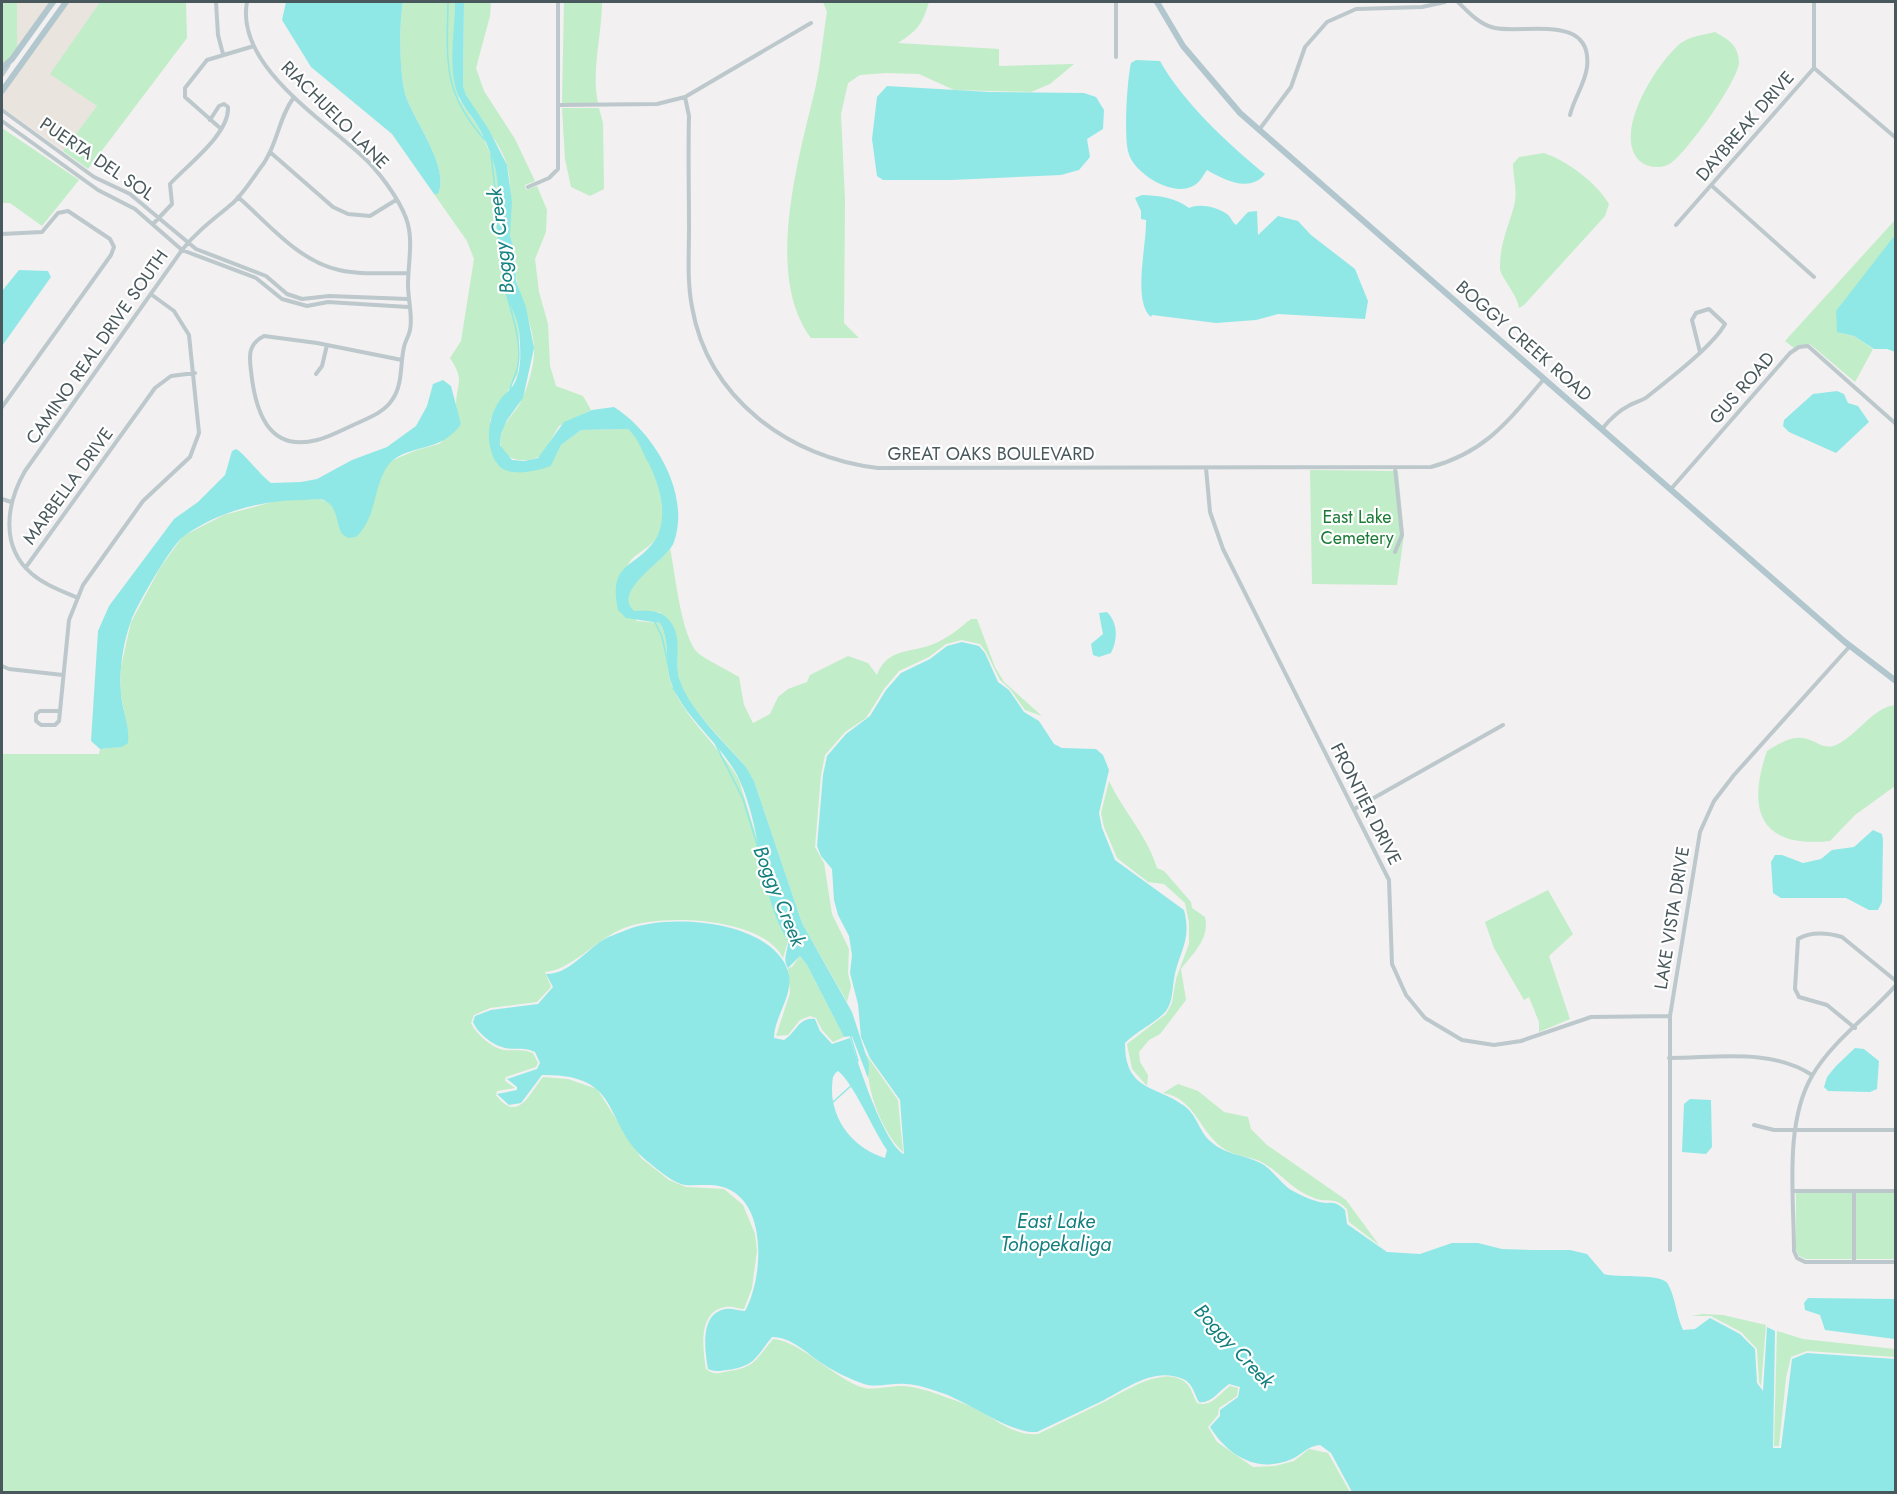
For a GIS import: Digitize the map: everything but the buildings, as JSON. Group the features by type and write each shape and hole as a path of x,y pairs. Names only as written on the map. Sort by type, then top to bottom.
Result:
{"main road":[{"path":"2,74 53,2"},
{"path":"2,91 66,2"},
{"name":"BOGGY CREEK ROAD","path":"1157,2 1183,46 1201,70 1259,130 1850,646 1896,681"},
{"path":"2,68 12,59"}],"street":[{"path":"216,2 218,35 223,54"},
{"name":"RIACHUELO LANE","path":"247,2 246,19 254,46 272,73 294,97 363,157 396,200 410,231 408,273 410,329 396,392 382,411 317,440 301,442 283,437 268,426 257,410 249,358 252,346 258,339 270,335 327,345"},
{"path":"528,187 549,178 558,169 558,2"},
{"path":"1116,2 1116,57"},
{"path":"1259,130 1291,87 1305,47 1327,22 1356,9 1422,7 1445,2"},
{"path":"1458,2 1474,17 1494,28 1562,29 1577,37 1584,48 1587,66 1570,115"},
{"name":"DAYBREAK DRIVE","path":"1676,225 1814,68 1814,2"},
{"path":"559,105 657,104 685,97 811,23"},
{"path":"220,128 185,97 184,92 202,64 223,54 254,46"},
{"path":"1814,68 1896,138"},
{"name":"CAMINO REAL DRIVE SOUTH","path":"78,598 45,584 26,567 14,548 9,534 11,502 25,471 182,250 238,197 270,152 283,112 294,97"},
{"name":"GREAT OAKS BOULEVARD","path":"685,97 689,116 688,272 692,309 702,340 719,374 745,406 776,434 834,460 878,468 1431,467 1457,460 1483,445 1545,379"},
{"path":"153,224 173,201 170,184 200,158 220,128 228,107 220,105 210,120"},
{"name":"PUERTA DEL SOL","path":"2,110 94,177 130,194 196,249 266,276 287,294 302,299 328,296 408,299"},
{"name":"PUERTA DEL SOL","path":"2,121 103,193 135,209 182,250 256,278 282,299 307,306 328,302 408,306"},
{"path":"270,152 339,211 370,216 396,200"},
{"path":"103,193 108,184"},
{"path":"1711,185 1814,277"},
{"path":"238,197 295,248 322,264 351,272 408,273"},
{"path":"2,234 42,232 58,213 68,211 110,239 114,247 112,253 2,407"},
{"path":"59,711 40,711 36,714 36,721 41,725 55,725 59,721 69,620 78,598 96,566 143,501 190,457 196,444 200,423 192,347 183,323 174,311 152,295"},
{"path":"1602,429 1613,415 1647,397 1700,352 1720,332 1725,324 1708,309 1696,313 1692,320 1700,352"},
{"path":"316,374 322,366 327,345 402,360"},
{"name":"GUS ROAD","path":"1671,489 1790,353 1799,347 1808,346 1896,424"},
{"name":"MARBELLA DRIVE","path":"26,567 132,420 164,380 195,373"},
{"name":"MARBELLA DRIVE","path":"132,420 138,424"},
{"name":"FRONTIER DRIVE","path":"1206,468 1210,512 1223,549 1356,808 1389,880 1392,901 1389,932 1393,966 1406,995 1425,1018 1462,1040 1494,1045 1521,1041 1591,1017 1670,1016"},
{"path":"1395,468 1402,535 1395,552"},
{"path":"2,499 11,502"},
{"name":"LAKE VISTA DRIVE","path":"1670,1250 1670,1016 1700,832 1705,816 1734,775 1850,646"},
{"path":"2,666 9,669 63,675"},
{"path":"1356,808 1503,725"},
{"path":"1855,1028 1827,1005 1799,997 1796,989 1798,939 1813,934 1832,934 1842,937 1896,983 1855,1028 1812,1075 1802,1096 1795,1130 1794,1251 1797,1258 1805,1262 1896,1262"},
{"path":"1669,1058 1770,1058 1796,1064 1812,1075"},
{"path":"1754,1125 1774,1130 1896,1130"},
{"path":"1794,1191 1896,1191"},
{"path":"1854,1191 1854,1262"}],"shaded area":[{"path":"17,2 57,2 17,48"},
{"path":"63,2 100,2 51,74 97,106 63,151 2,107 2,95"}],"green space":[{"path":"2,2 17,2 17,48 2,66"},
{"path":"100,2 186,2 187,38 88,169 63,151 97,106 50,74"},
{"path":"403,2 455,2 454,65 459,99 478,126 493,160 499,182 499,247 505,272 504,286 513,304 519,327 518,374 490,420 490,445 497,464 514,472 551,466 561,445 581,430 628,429 643,448 659,489 661,527 653,542 628,564 617,604 637,621 660,623 665,638 668,671 678,699 739,780 788,941 783,958 772,944 755,934 710,922 685,920 641,923 614,933 565,966 545,972 551,987 537,1002 490,1008 474,1015 471,1023 485,1040 499,1049 533,1053 538,1063 536,1067 506,1077 505,1081 515,1088 497,1091 496,1095 511,1107 517,1107 528,1098 543,1077 568,1079 597,1089 641,1158 669,1180 686,1187 724,1189 743,1205 755,1234 757,1250 752,1288 744,1309 728,1307 716,1310 706,1324 703,1342 706,1369 710,1372 719,1373 748,1366 773,1339 784,1341 841,1377 864,1388 901,1386 935,1393 967,1405 1007,1427 1030,1434 1038,1434 1154,1378 1177,1378 1188,1385 1197,1403 1202,1404 1211,1402 1230,1386 1238,1388 1237,1396 1219,1408 1218,1415 1208,1427 1217,1442 1253,1467 1275,1466 1294,1461 1309,1449 1328,1453 1350,1492 3,1492 2,754 99,754 100,749 121,747 126,722 121,694 121,667 131,622 160,568 183,536 224,515 280,500 319,499 328,502 335,509 393,460 439,444 461,424 456,404 459,377 450,358 461,341 474,259 467,241 434,194 438,194 440,183 436,159 404,90 400,51"},
{"path":"464,2 491,2 490,16 476,68 484,91 515,139 535,181 525,185 526,190 537,186 547,210 546,232 535,259 539,292 548,324 550,366 556,386 583,396 591,410 559,426 542,455 528,460 513,459 503,451 501,444 504,427 519,405 528,385 534,348 532,331 516,279 516,258 509,229 509,172 498,144 472,106 463,86"},
{"path":"564,2 602,2 596,66 598,103 562,103"},
{"path":"823,2 929,2 918,26 898,43 999,49 999,66 1074,64 1050,84 1031,92 954,90 919,74 860,75 848,83 841,114 845,200 844,323 859,338 811,338 797,312 789,281 787,248 789,214 819,67 827,12"},
{"path":"1715,32 1737,51 1739,62 1731,84 1711,115 1679,156 1664,166 1644,164 1633,150 1631,135 1640,100 1660,66 1681,43 1693,37"},
{"path":"562,108 599,108 603,123 604,189 590,196 571,187 565,159"},
{"path":"2,128 79,180 42,226 10,203 2,203"},
{"path":"1544,153 1580,173 1597,188 1609,204 1605,216 1519,308 1500,268 1503,243 1515,201 1513,164 1519,157"},
{"path":"1895,220 1895,235 1841,333 1854,336 1873,349 1855,382 1810,344 1794,348 1785,341"},
{"name":"East Lake Cemetery","path":"1310,470 1398,471 1404,535 1397,585 1312,584"},
{"path":"670,548 683,619 692,645 701,656 739,677 744,705 753,723 770,714 778,697 788,689 807,682 810,675 848,656 868,663 877,675 882,666 894,655 936,643 971,619 977,619 995,667 1004,682 1042,716 1025,710 1010,689 1000,680 980,644 962,640 946,644 929,657 899,671 884,689 866,718 845,732 825,755 821,775 815,847 824,863 832,914 849,949 848,973 851,986 847,1002 802,923 754,781 746,767 705,721 684,692 678,671 673,629 668,620 659,612 633,611 628,603 634,586"},
{"path":"1895,705 1895,786 1855,815 1830,841 1807,842 1774,832 1765,822 1758,792 1767,751 1786,740 1796,738 1807,739 1829,747 1833,746 1845,740 1880,711"},
{"path":"1109,781 1141,834 1157,868 1164,871 1191,902 1192,908 1205,917 1206,925 1203,939 1181,969 1186,1000 1160,1034 1149,1040 1139,1052 1140,1062 1148,1075 1147,1086 1132,1069 1127,1044 1166,1014 1172,1003 1176,979 1189,944 1189,923 1185,903 1164,884 1148,882 1117,858 1104,827 1101,813"},
{"path":"1548,890 1573,934 1549,956 1570,1019 1539,1032 1539,1022 1529,997 1524,1000 1494,948 1485,922"},
{"path":"800,956 807,965 844,1037 833,1042 822,1030 816,1018 810,1016 800,1020 788,1035 776,1036 790,993 788,968 792,967"},
{"path":"865,1053 898,1100 903,1152 891,1138 877,1109 868,1077"},
{"path":"1178,1084 1198,1091 1224,1112 1248,1117 1251,1129 1267,1145 1346,1200 1379,1245 1349,1222 1347,1209 1338,1202 1319,1200 1306,1194 1265,1164 1226,1150 1217,1143 1191,1109 1174,1096 1163,1093"},
{"path":"1796,1193 1852,1193 1852,1259 1806,1259 1799,1256 1796,1250"},
{"path":"1856,1193 1895,1193 1895,1259 1856,1259"},
{"path":"1723,1315 1766,1325 1761,1386 1757,1349 1741,1332 1711,1316 1691,1316"},
{"path":"1777,1331 1803,1339 1895,1349 1895,1357 1807,1351 1791,1357 1786,1378 1779,1446 1774,1446"}],"water":[{"path":"286,2 403,2 400,51 404,90 436,159 440,183 438,194 434,194 392,134 311,67 282,20"},
{"path":"455,2 464,2 463,86 507,165 512,202 510,235 515,253 516,281 526,307 534,348 523,398 507,420 501,434 500,445 512,460 524,461 538,458 564,422 592,410 614,407 643,432 655,448 673,485 678,523 670,549 635,585 630,594 629,603 634,611 652,611 661,614 673,625 677,640 679,678 683,689 698,713 746,767 754,781 802,923 852,1012 869,1064 868,1078 852,1036 844,1037 807,965 800,956 788,968 786,964 788,941 771,903 747,799 732,766 678,698 668,670 665,638 660,623 626,618 618,610 616,583 619,575 653,543 661,524 660,493 638,441 628,429 581,430 561,445 551,466 522,472 514,472 501,467 492,454 489,429 493,412 502,397 513,386 519,371 519,330 504,287 505,273 497,237 498,184 496,173 483,137 455,86 452,50"},
{"path":"1136,60 1160,61 1193,107 1236,150 1265,174 1259,180 1245,184 1229,181 1207,170 1197,184 1182,189 1163,185 1144,174 1131,159 1127,143 1128,82 1131,63"},
{"path":"887,86 990,92 1084,93 1096,97 1104,110 1103,129 1087,139 1090,157 1079,170 1061,175 951,180 883,180 877,176 872,139 877,97"},
{"path":"1142,195 1167,198 1189,208 1203,206 1213,208 1227,214 1236,225 1248,212 1257,211 1258,235 1278,216 1298,221 1311,235 1355,269 1368,301 1365,319 1278,314 1256,320 1216,323 1152,315 1151,317 1145,309 1141,286 1146,220 1141,219 1141,211 1135,198"},
{"path":"1895,235 1895,352 1887,349 1874,349 1854,336 1837,332 1836,311"},
{"path":"19,270 48,271 51,277 2,346 2,291"},
{"path":"443,380 451,386 461,424 444,440 407,453 390,463 381,480 368,520 356,537 348,538 342,534 331,505 324,500 316,499 273,502 242,509 198,527 179,541 140,602 126,638 121,666 121,684 128,743 122,747 100,749 91,741 98,631 109,606 174,519 198,502 225,475 232,451 236,449 239,451 271,483 317,479 352,460 387,447 416,426 427,406 433,384"},
{"path":"1837,391 1844,394 1848,403 1858,406 1869,422 1836,453 1789,432 1783,426 1784,420 1813,394"},
{"path":"1107,612 1115,626 1115,642 1111,653 1099,657 1093,655 1091,644 1103,634 1099,613"},
{"name":"East Lake Tohopekaliga","path":"962,642 979,646 985,653 998,682 1009,690 1024,712 1039,721 1054,744 1062,748 1096,749 1103,755 1109,770 1099,813 1102,828 1115,860 1184,910 1186,938 1176,969 1168,1007 1157,1019 1125,1043 1126,1059 1136,1078 1144,1085 1188,1109 1206,1137 1216,1146 1264,1165 1287,1187 1300,1195 1341,1206 1345,1210 1347,1224 1387,1252 1420,1254 1452,1243 1478,1243 1502,1249 1570,1250 1587,1254 1604,1274 1657,1278 1668,1284 1671,1290 1683,1330 1695,1329 1710,1318 1740,1334 1755,1349 1757,1383 1763,1391 1767,1327 1775,1331 1773,1448 1781,1448 1792,1359 1807,1353 1895,1359 1895,1492 1352,1492 1331,1453 1320,1445 1279,1463 1256,1463 1235,1454 1210,1427 1220,1416 1220,1410 1238,1397 1240,1387 1229,1384 1211,1399 1199,1402 1191,1386 1183,1379 1161,1375 1150,1377 1037,1432 1016,1428 945,1394 925,1388 910,1384 874,1386 864,1384 832,1370 799,1346 779,1338 772,1337 754,1360 743,1366 720,1371 708,1369 705,1343 711,1318 717,1312 726,1309 745,1311 756,1281 758,1244 749,1209 740,1197 726,1188 711,1185 685,1185 675,1182 660,1172 633,1146 608,1103 599,1091 587,1083 568,1077 542,1075 521,1103 509,1105 497,1094 517,1090 517,1087 507,1079 537,1069 540,1063 535,1052 506,1048 493,1043 481,1034 473,1022 475,1016 491,1010 538,1004 553,987 546,974 562,970 576,962 603,940 624,931 665,922 690,922 740,931 761,941 778,954 788,971 789,988 774,1038 784,1040 801,1022 815,1019 820,1031 832,1044 850,1038 880,1119 896,1147 904,1154 900,1100 870,1058 861,1037 858,1004 850,973 852,955 849,936 838,915 834,900 832,869 821,856 817,846 823,775 827,756 846,734 870,716 886,690 901,673 930,659 947,646","holes":["838,1071 844,1077 887,1150 885,1158 864,1148 846,1132 840,1122 833,1100 832,1080"]},
{"path":"1873,830 1882,834 1883,840 1882,902 1878,910 1869,910 1846,898 1781,898 1773,893 1771,862 1775,855 1782,855 1803,863 1821,859 1832,850 1854,847"},
{"path":"1855,1048 1864,1049 1879,1061 1877,1089 1870,1092 1828,1091 1824,1087 1827,1077"},
{"path":"1690,1099 1711,1100 1712,1147 1706,1154 1682,1152 1684,1104"},
{"path":"1808,1298 1895,1299 1895,1339 1825,1330 1820,1315 1805,1310 1804,1303"}],"waterway":[{"name":"Boggy Creek","path":"448,2 448,59 454,91 471,123 485,140"},
{"name":"Boggy Creek","path":"491,155 499,222"},
{"name":"Boggy Creek","path":"501,253 501,267 518,338 519,352 518,366 510,389"},
{"name":"Boggy Creek","path":"655,622 662,637 671,677"},
{"name":"Boggy Creek","path":"673,688 684,704"},
{"name":"Boggy Creek","path":"716,745 743,799 760,854"},
{"name":"Boggy Creek","path":"850,1034 858,1061"},
{"name":"Boggy Creek","path":"832,1103 853,1084"}]}
